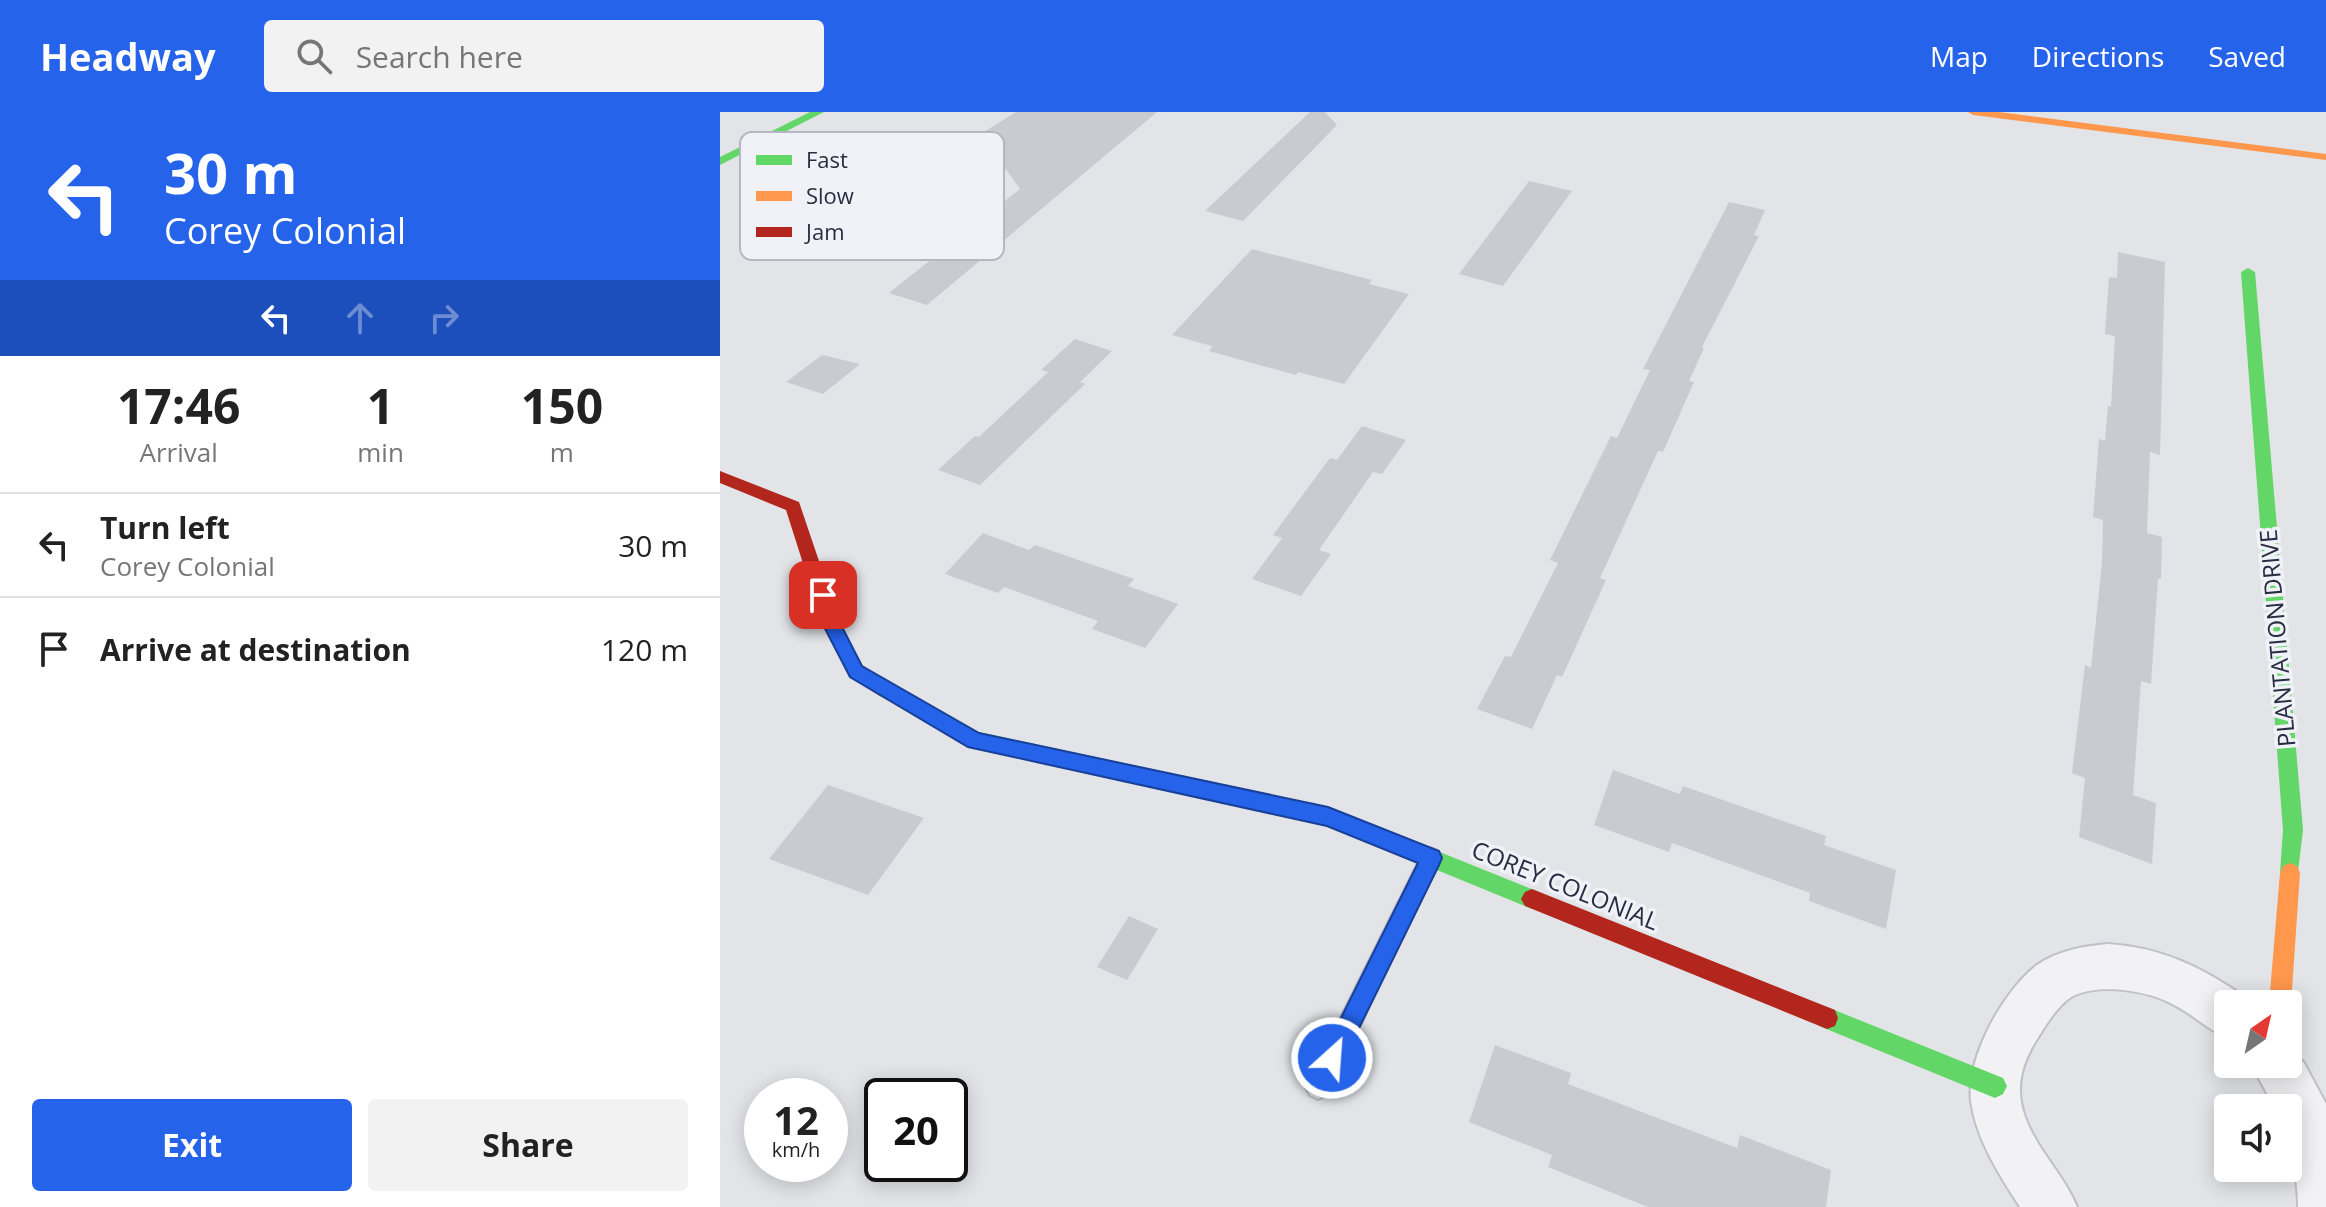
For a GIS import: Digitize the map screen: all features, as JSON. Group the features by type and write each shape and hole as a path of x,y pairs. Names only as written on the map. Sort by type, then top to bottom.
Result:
{"street":[{"path":"779,132 819,112"},
{"path":"1973,112 2326,157"},
{"path":"720,162 740,152"},
{"name":"PLANTATION DRIVE","path":"2248,272 2293,830 2281,990"},
{"name":"COREY COLONIAL","path":"720,477 793,506 831,623 856,672 975,740 1328,816 1995,1086"},
{"path":"2051,1207 2021,1161 2009,1135 1995,1086 2007,1039 2015,1029 2055,980 2083,968 2119,969 2154,975 2191,988 2214,1004"},
{"path":"2285,1078 2304,1106 2318,1142 2326,1189 2324,1207"}],"lane":[{"path":"1318,1087 1431,858"}],"building":[{"path":"1016,112 1157,112 1004,240 1004,202 1020,189 1004,167 1004,132 984,132"},
{"path":"1310,112 1325,112 1337,125 1243,221 1205,211"},
{"path":"1529,181 1572,191 1503,286 1459,274"},
{"path":"1729,202 1765,210 1754,235 1759,236 1702,347 1689,381 1694,382 1663,452 1658,451 1600,578 1606,580 1562,677 1557,675 1532,729 1477,709 1505,656 1511,657 1558,563 1550,560 1611,436 1617,438 1650,370 1643,369"},
{"path":"1252,249 1372,280 1369,284 1409,294 1344,384 1298,372 1296,375 1209,351 1212,346 1172,335"},
{"path":"2118,252 2165,262 2160,455 2150,452 2147,533 2162,537 2161,579 2158,579 2151,684 2141,681 2133,795 2156,803 2152,864 2079,837 2085,778 2072,773 2085,665 2091,668 2102,563 2103,520 2093,517 2099,439 2105,441 2108,406 2111,407 2115,336 2105,334 2109,277 2117,278"},
{"path":"931,260 981,260 927,305 889,293"},
{"path":"1075,339 1112,351 1080,382 1085,384 980,485 938,470 975,436 979,437 1048,372 1041,370"},
{"path":"822,355 860,364 823,394 786,382"},
{"path":"1362,426 1406,440 1382,474 1373,472 1319,550 1331,554 1301,596 1252,579 1282,538 1273,535 1330,458 1337,460"},
{"path":"983,533 1029,550 1035,545 1134,579 1128,586 1178,604 1145,648 1092,629 1098,621 1004,587 998,593 945,574"},
{"path":"1613,770 1680,794 1683,786 1826,836 1824,845 1896,870 1886,929 1809,901 1810,893 1672,843 1669,852 1594,825"},
{"path":"828,785 924,818 868,895 769,859"},
{"path":"1129,916 1158,929 1127,980 1097,967"},
{"path":"1495,1045 1571,1073 1568,1084 1737,1148 1740,1135 1831,1170 1826,1207 1648,1207 1548,1167 1552,1155 1469,1122"}],"traffic: fast":[{"path":"779,132 819,112"},
{"path":"720,162 740,152"},
{"path":"2248,272 2293,830 2290,873"},
{"path":"887,690 975,740 1328,816 1532,899"},
{"path":"1827,1018 1995,1086"}],"traffic: slow":[{"path":"1973,112 2326,157"},
{"path":"2281,990 2290,873"}],"traffic: jam":[{"path":"720,477 793,506 831,623 856,672 887,690"},
{"path":"1532,899 1827,1018"}],"route":[{"path":"823,595 831,623 856,672 975,740 1328,816 1431,858 1332,1058"}]}
